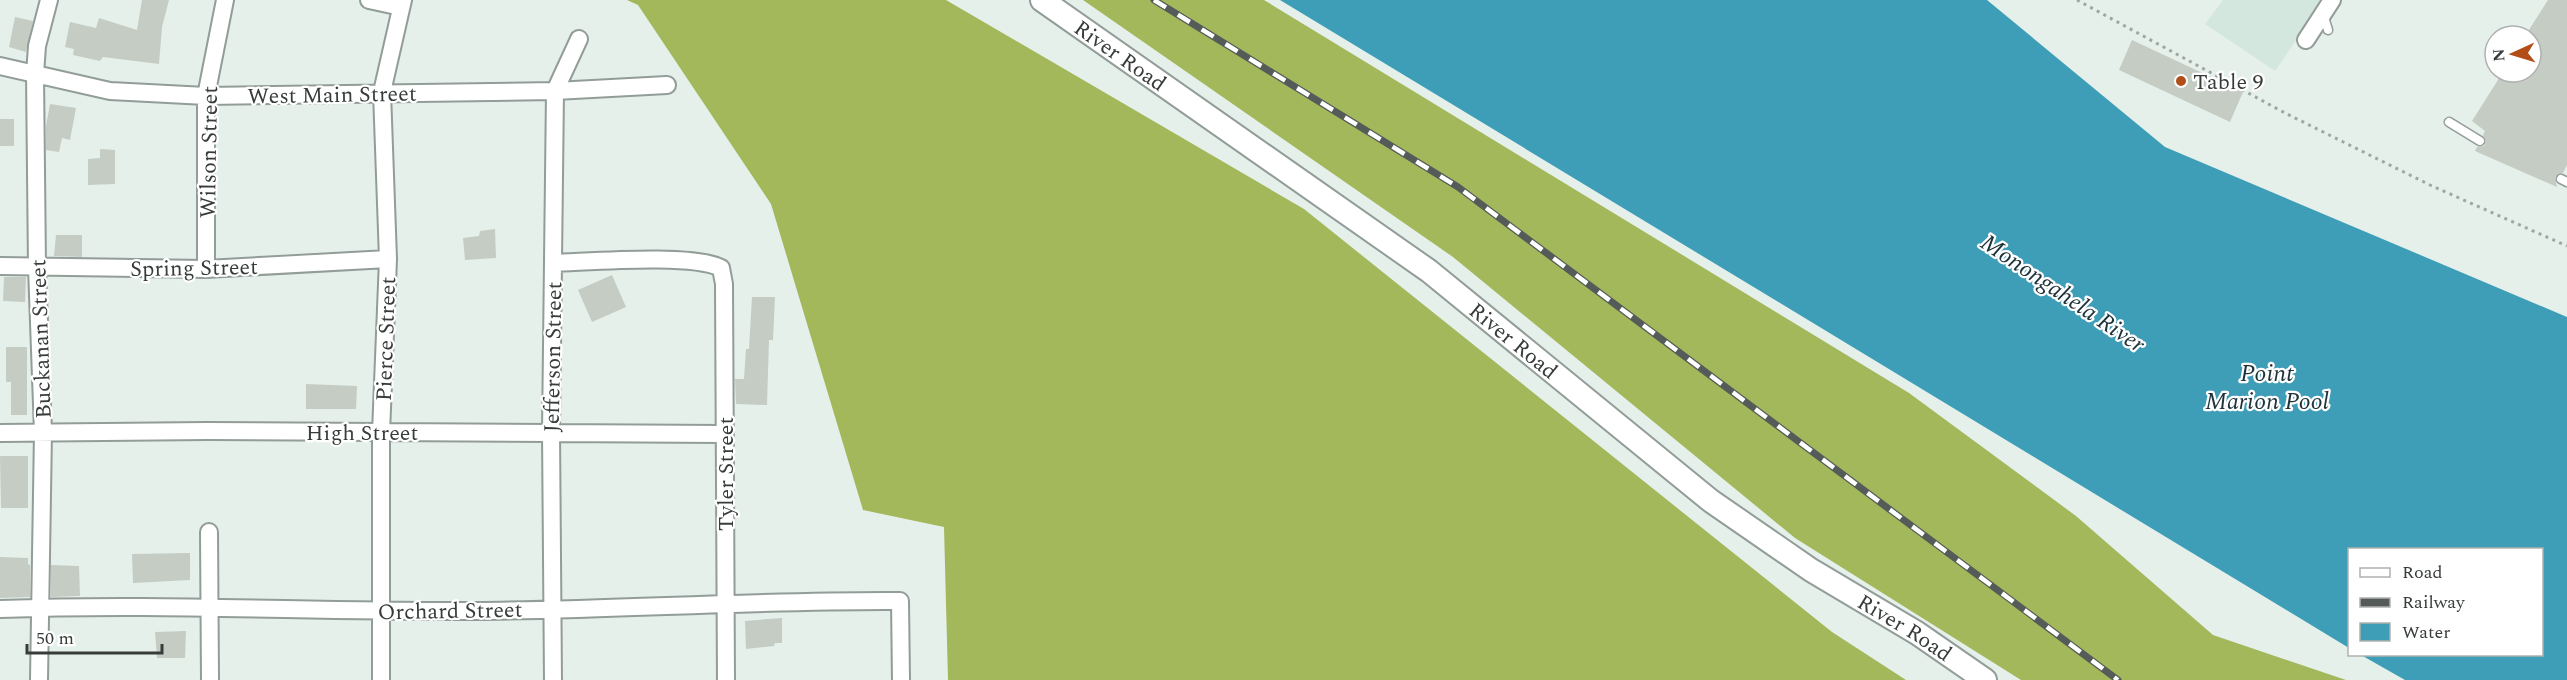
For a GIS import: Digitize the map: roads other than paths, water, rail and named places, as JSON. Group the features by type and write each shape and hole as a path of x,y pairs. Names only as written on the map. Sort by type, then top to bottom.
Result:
{"street":[{"name":"Buckanan Street","path":"39,680 43,432 37,268 35,74 38,46 49,0"},
{"name":"Wilson Street","path":"206,268 206,96 225,0"},
{"path":"369,0 402,4"},
{"name":"River Road","path":"1042,0 1429,271 1727,513 1811,570 1917,633 1985,680"},
{"name":"Pierce Street","path":"381,680 379,611 381,433 388,259 382,92 402,4"},
{"path":"2306,40 2327,14"},
{"name":"Jefferson Street","path":"553,680 551,432 555,91 579,39"},
{"name":"West Main Street","path":"0,66 110,91 206,96 555,91 667,84"},
{"name":"Spring Street","path":"0,266 206,268 388,259"},
{"name":"Tyler Street","path":"553,262 683,260 712,263 721,268 724,284 726,680"},
{"name":"High Street","path":"0,433 724,434"},
{"path":"209,532 210,680"},
{"name":"Orchard Street","path":"0,609 209,608 379,611 900,601 901,680"}],"lane":[{"path":"2449,122 2480,141"}],"water":[{"name":"Point Marion Pool","path":"1280,0 1987,0 2165,147 2567,317 2567,680 2405,680 2363,656 2543,656 2543,548 2348,548 2348,647"}],"railway":[{"path":"1154,0 1458,187 2118,680"}],"place":[{"name":"Table 9","path":"2181,81"}],"water label":[{"name":"Monongahela River","path":"2063,293"}]}
